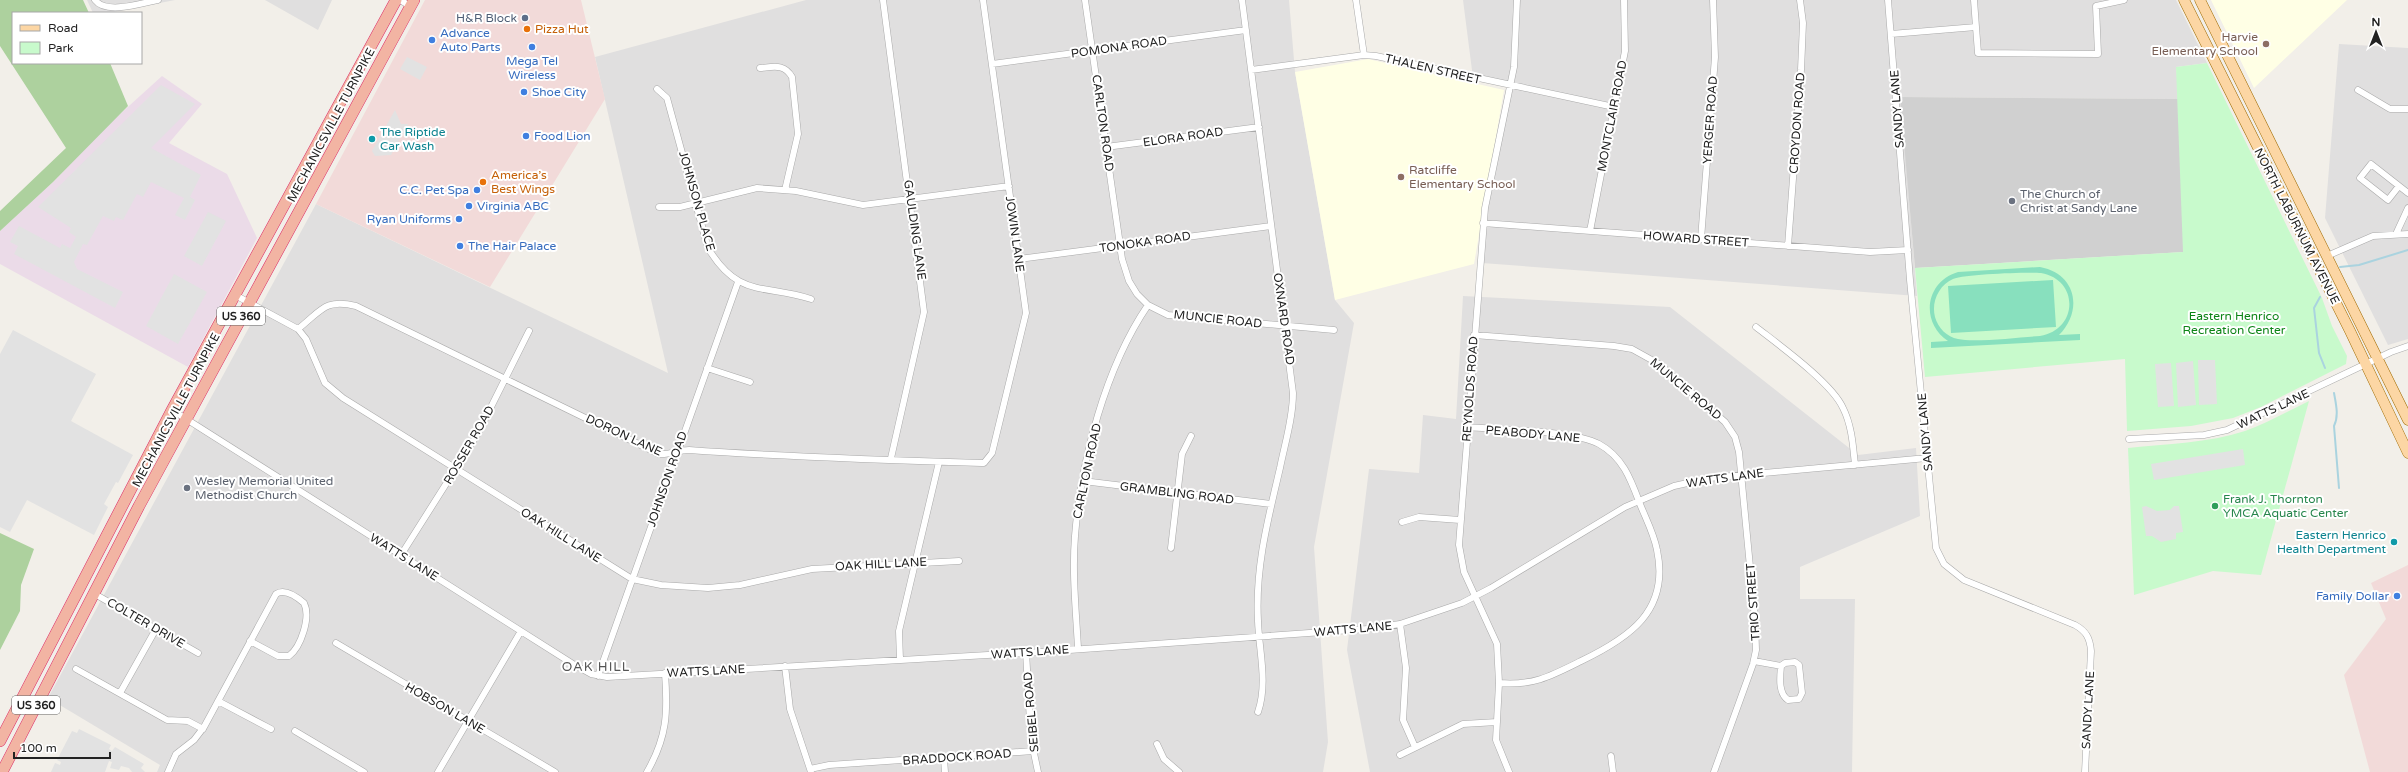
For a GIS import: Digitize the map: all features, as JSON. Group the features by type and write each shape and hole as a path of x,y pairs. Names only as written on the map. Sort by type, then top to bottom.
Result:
{"highway":[{"name":"MECHANICSVILLE TURNPIKE","path":"0,741 90,565 172,410 396,0"},
{"name":"MECHANICSVILLE TURNPIKE","path":"2,772 93,593 248,303 412,3"}],"main road":[{"name":"NORTH LABURNUM AVENUE","path":"2184,0 2366,365 2408,453"},
{"name":"NORTH LABURNUM AVENUE","path":"2200,0 2408,420"}],"street":[{"path":"94,0 101,5 116,7 158,0"},
{"path":"400,0 412,3"},
{"name":"GAULDING LANE","path":"883,0 924,312 891,458"},
{"name":"JOWIN LANE","path":"983,0 1026,313 992,453 984,463"},
{"name":"CARLTON ROAD","path":"1085,0 1120,246"},
{"name":"OXNARD ROAD","path":"1242,0 1292,379 1292,409 1271,504 1259,569 1257,592 1263,687 1258,712"},
{"path":"1356,0 1364,55"},
{"name":"REYNOLDS ROAD","path":"1509,772 1496,740 1498,683 1497,644 1464,572 1459,545 1474,335 1484,223 1514,67 1517,0"},
{"name":"MONTCLAIR ROAD","path":"1590,231 1625,51 1624,0"},
{"name":"YERGER ROAD","path":"1700,239 1715,57 1713,0"},
{"name":"CROYDON ROAD","path":"1788,246 1801,70 1802,23 1800,0"},
{"name":"SANDY LANE","path":"1888,0 1908,250 1936,548 1944,564 1958,577 1973,585 2082,629 2089,640 2091,651 2084,772"},
{"path":"1974,0 1978,53 2098,54 2096,3 2124,0"},
{"path":"1891,34 1976,27"},
{"name":"POMONA ROAD","path":"992,64 1246,30"},
{"name":"THALEN STREET","path":"1251,70 1364,55 1614,107"},
{"path":"760,68 781,66 788,70 792,77 798,134 785,190"},
{"name":"JOHNSON PLACE","path":"657,89 667,98 708,248 726,273 738,282 811,299"},
{"path":"2358,90 2390,109 2408,109"},
{"name":"ELORA ROAD","path":"1106,148 1259,127"},
{"path":"2399,186 2388,200 2360,178 2371,164 2399,186 2408,194"},
{"path":"659,206 680,207 696,204 738,191 757,188 785,190 856,205 910,200 1008,186"},
{"path":"2396,234 2408,208"},
{"name":"HOWARD STREET","path":"1484,223 1870,252 1908,250"},
{"name":"TONOKA ROAD","path":"1019,259 1271,226"},
{"path":"2327,256 2373,236 2408,234"},
{"name":"MUNCIE ROAD","path":"1120,246 1124,272 1129,281 1148,305 1168,315 1334,330"},
{"name":"JOHNSON ROAD","path":"598,676 676,452 738,282"},
{"name":"OAK HILL LANE","path":"235,295 298,329 306,339 321,376 330,389 632,579 661,585 708,588 740,585 812,569 915,562 959,561"},
{"name":"DORON LANE","path":"298,329 329,304 340,302 356,306 659,454 669,455 676,452 689,450 797,457 891,458 939,462 984,463"},
{"name":"CARLTON ROAD","path":"1078,648 1074,554 1083,481 1109,382 1128,335 1148,305"},
{"path":"1756,327 1832,390 1843,407 1849,424 1855,465"},
{"name":"ROSSER ROAD","path":"401,555 478,435 529,331"},
{"name":"MUNCIE ROAD","path":"1474,335 1614,346 1645,355 1659,364 1725,422 1738,444 1742,474"},
{"name":"WATTS LANE","path":"2130,440 2204,435 2227,430 2378,358 2408,346"},
{"path":"707,368 750,382"},
{"name":"WATTS LANE","path":"172,410 588,673 598,676 1026,652 1366,629 1400,624 1444,611 1475,597 1638,500 1686,483 1742,474 1927,458"},
{"name":"PEABODY LANE","path":"1467,428 1568,435 1589,439 1607,449 1620,460 1628,473 1657,548 1659,560 1655,594 1643,619 1634,630 1611,647 1549,678 1527,684 1498,683"},
{"path":"1171,548 1182,454 1190,436"},
{"path":"900,660 900,632 939,462"},
{"name":"TRIO STREET","path":"1714,772 1754,661 1755,619 1742,474"},
{"name":"GRAMBLING ROAD","path":"1083,481 1271,504"},
{"path":"1402,522 1419,517 1460,520"},
{"path":"169,771 176,754 203,730 250,641 276,594 283,591 304,603 307,617 297,647 289,656 278,656 250,641"},
{"name":"COLTER DRIVE","path":"93,593 198,653"},
{"path":"1400,624 1406,668 1403,720 1415,747"},
{"path":"120,694 156,629"},
{"path":"438,772 521,631"},
{"name":"HOBSON LANE","path":"336,643 555,772"},
{"name":"SEIBEL ROAD","path":"1026,652 1033,751 1038,772"},
{"path":"1754,661 1781,666 1790,662 1800,665 1802,694 1799,699 1788,700 1785,698 1781,686 1781,666"},
{"path":"785,666 790,709 810,770"},
{"path":"76,669 167,720 188,721 203,730"},
{"path":"647,772 657,754 665,729 667,703 665,673"},
{"path":"218,701 271,729"},
{"path":"1400,754 1463,724 1497,722"},
{"path":"296,732 364,772"},
{"path":"1157,744 1164,759 1179,772"},
{"name":"BRADDOCK ROAD","path":"810,770 829,765 944,759 1033,751"},
{"path":"1611,756 1613,772"},
{"path":"944,759 945,772"}],"shaded area":[{"path":"87,0 175,0 114,12 93,12"},
{"path":"265,0 332,0 318,30"},
{"path":"425,0 581,0 605,99 490,287 316,204"},
{"path":"806,0 1289,0 1295,72 1335,300 1354,323 1314,547 1328,742 1323,772 157,772 160,765 48,698 316,204 668,373 595,57"},
{"path":"1463,0 2176,0 2207,63 2176,67 2179,99 1901,97 1917,296 1482,263 1483,223 1510,86 1473,78"},
{"name":"Harvie Elementary School","path":"2211,0 2347,0 2254,88"},
{"path":"2339,44 2408,48 2408,339 2388,345 2325,218"},
{"path":"407,57 427,67 420,80 400,69"},
{"name":"Ratcliffe Elementary School","path":"1368,59 1504,90 1474,264 1335,300 1295,72"},
{"path":"162,76 202,104 169,143 227,174 257,238 188,367 0,264 0,231 53,182 108,125"},
{"path":"161,85 195,104 151,148 201,175 190,197 195,200 185,220 175,215 184,198 151,182 143,197 137,194 123,220 116,217 114,221 103,216 87,245 83,244 74,262 77,269 123,292 115,308 14,254 18,246 10,242 19,226 60,248 62,244 70,248 76,237 69,232 71,228 38,207"},
{"path":"1900,97 2179,99 2184,252 1915,268"},
{"path":"395,110 401,124 408,124 391,155 375,156 372,151"},
{"path":"208,212 226,221 202,266 184,256"},
{"path":"174,274 207,292 178,344 146,326"},
{"path":"1463,296 1670,307 1858,455 1916,448 1920,516 1800,567 1800,599 1855,599 1852,772 1370,772 1347,650 1369,469 1419,473 1423,415 1456,419"},
{"path":"13,330 96,374 71,421 133,455 118,483 116,482 104,504 108,507 94,535 27,500 10,532 0,527 0,354"},
{"path":"2198,360 2215,360 2217,404 2199,405"},
{"path":"2193,361 2196,405 2178,407 2176,363"},
{"path":"2171,363 2174,406 2158,407 2155,364"},
{"path":"2243,449 2245,465 2154,480 2151,464"},
{"path":"2146,506 2157,511 2170,510 2174,506 2179,506 2183,532 2176,533 2176,539 2161,542 2152,536 2146,536 2142,507"},
{"path":"2408,565 2408,772 2370,772 2344,675 2386,619 2371,583"},
{"path":"79,729 111,745 109,749 112,751 115,747 144,764 141,768 145,772 132,772 129,768 121,766 119,770 110,768 112,762 109,761 105,772 51,772 55,763 60,765 61,762 57,760 72,731 77,733"}],"green space":[{"path":"0,0 83,0 89,12 12,12 12,64 110,64 128,106 53,182 0,231 0,211 66,148 0,46"},
{"name":"Eastern Henrico Recreation Center","path":"2207,63 2322,298 2332,326 2347,356 2346,364 2261,407 2233,418 2191,426 2127,431 2125,359 1925,377 1915,268 2183,252 2176,67"},
{"path":"2040,267 2052,271 2062,277 2069,285 2072,295 2073,305 2071,315 2067,325 2059,335 2080,334 2080,340 1931,348 1931,342 1948,341 1939,333 1933,324 1930,313 1930,303 1933,293 1939,284 1947,277 1958,272","holes":["2023,273 2041,273 2054,277 2063,285 2068,294 2069,305 2067,315 2062,325 2053,332 2040,336 1965,340 1950,336 1936,321 1934,306 1937,295 1944,285 1953,279 1983,275"]},
{"path":"2053,280 2056,327 1951,333 1948,286"},
{"path":"2309,401 2261,575 2213,571 2134,595 2128,448 2187,442 2231,435 2245,431"},
{"path":"0,533 34,549 21,585 20,611 0,650"}],"waterway":[{"path":"2340,267 2359,265 2408,250"},
{"path":"2320,297 2314,308 2319,353 2325,368"},
{"path":"2334,393 2337,410 2336,422 2334,426 2339,488"}],"place":[{"name":"H&R Block","path":"525,18"},
{"name":"Pizza Hut","path":"527,29"},
{"name":"Advance Auto Parts","path":"432,40"},
{"name":"Harvie Elementary School","path":"2266,44"},
{"name":"Mega Tel Wireless","path":"532,47"},
{"name":"Shoe City","path":"524,92"},
{"name":"Food Lion","path":"526,136"},
{"name":"The Riptide Car Wash","path":"372,139"},
{"name":"Ratcliffe Elementary School","path":"1401,177"},
{"name":"America’s Best Wings","path":"483,182"},
{"name":"C.C. Pet Spa","path":"477,190"},
{"name":"The Church of Christ at Sandy Lane","path":"2012,201"},
{"name":"Virginia ABC","path":"469,206"},
{"name":"Ryan Uniforms","path":"459,219"},
{"name":"The Hair Palace","path":"460,246"},
{"name":"Wesley Memorial United Methodist Church","path":"187,488"},
{"name":"Frank J. Thornton YMCA Aquatic Center","path":"2215,506"},
{"name":"Eastern Henrico Health Department","path":"2394,542"},
{"name":"Family Dollar","path":"2397,596"}],"district":[{"name":"OAK HILL","path":"596,666"}]}
